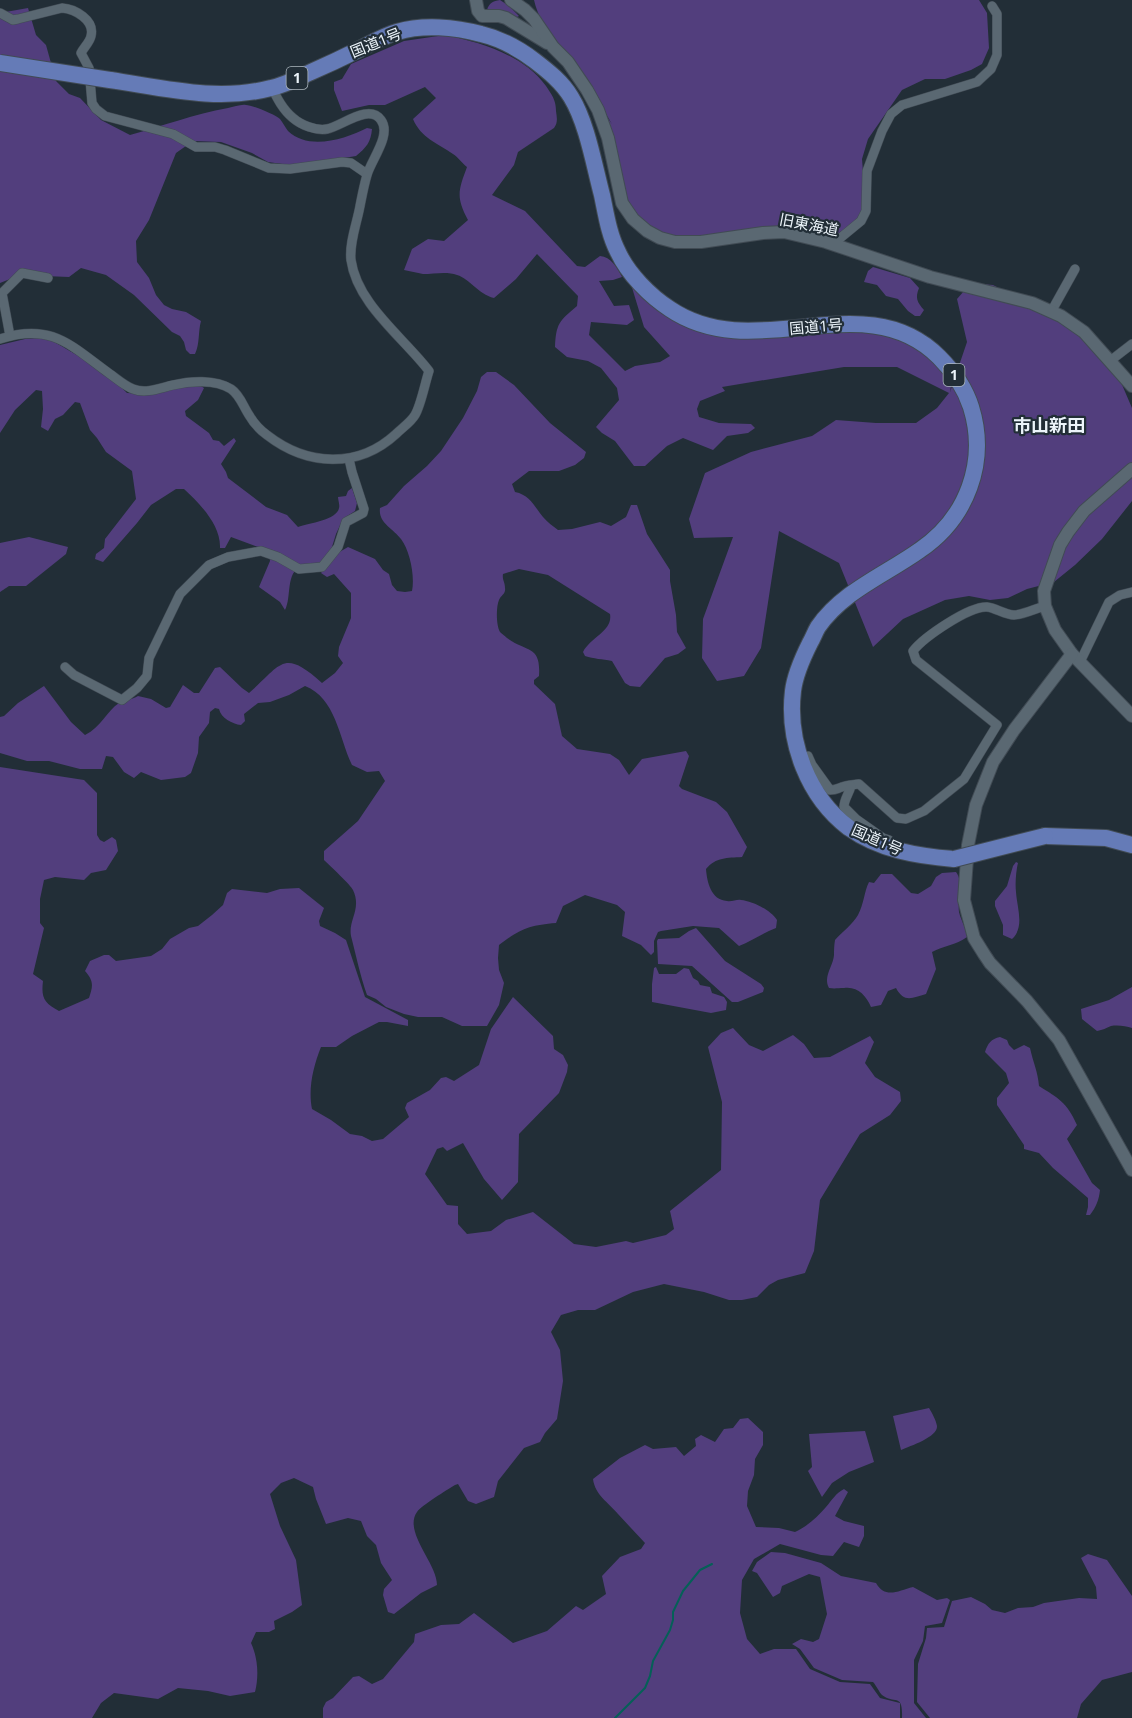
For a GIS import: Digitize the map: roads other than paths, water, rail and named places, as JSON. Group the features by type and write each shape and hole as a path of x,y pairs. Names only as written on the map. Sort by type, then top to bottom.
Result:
{"highway":[{"name":"国道1号","path":"0,63 201,94 237,95 272,88 334,62 396,32 445,28 479,17 498,39 523,51 546,69 568,93 579,114 591,152 618,253 630,271 670,309 702,325 740,331 763,332 842,324 886,327 918,341 934,352 961,384 968,399 977,434 978,460 971,486 961,506 942,531 922,549 867,582 840,603 818,627 803,657 793,689 795,737 808,780 830,811 862,836 899,852 926,857 954,860 1045,836 1106,838 1132,845"}],"street":[{"path":"487,0 479,17 499,16 553,47"},
{"name":"旧東海道","path":"512,0 525,9 553,47 568,62 587,90 598,110 608,138 622,203 633,219 647,231 675,242 701,242 784,232 833,244 930,277 1032,303 1061,316 1084,332 1132,386"},
{"path":"833,244 861,221 866,211 867,171 882,130 891,114 902,105 977,82 992,69 997,55 997,14 992,6"},
{"path":"0,13 14,20 62,8 82,15 92,31 81,53 89,68 92,104 105,117 173,134 196,147 215,147 225,150 269,168 290,169 342,162 358,167 367,174"},
{"path":"518,25 525,21 525,9"},
{"path":"0,339 21,333 39,333 61,339 120,381 143,392 188,382 222,385 237,395 256,424 267,435 302,455 317,458 349,459 363,455 391,438 415,416 429,371 376,312 365,295 353,268 351,252 367,174 384,135 382,120 370,113 328,129 304,125 292,118 279,102 272,88"},
{"path":"1051,312 1075,270"},
{"path":"10,336 2,293 22,273 48,278"},
{"path":"1110,361 1132,344"},
{"path":"65,667 74,675 122,700 138,688 147,675 149,658 180,594 208,565 228,557 261,551 299,570 322,567 338,547 346,522 363,513 364,509 349,459"},
{"path":"1132,469 1084,511 1060,545 1044,591 1054,630 1076,658 1132,716"},
{"path":"1132,592 1120,595 1109,602 1076,658 1014,730 993,762 976,805 968,845 963,900 974,938 984,954 1059,1040 1132,1170"},
{"path":"795,737 804,746 812,765 830,790 859,784 897,818 906,819 924,811 964,779 997,724 916,660 913,651 918,644 956,618 975,609 988,607 1014,615 1046,606"},
{"path":"851,786 844,800 844,807 856,819 884,838 907,846 926,857"}],"waterway":[{"path":"615,1718 645,1688 653,1661 670,1630 673,1612 683,1591 700,1570 712,1564"}],"district":[{"name":"市山新田","path":"1049,426"}]}
